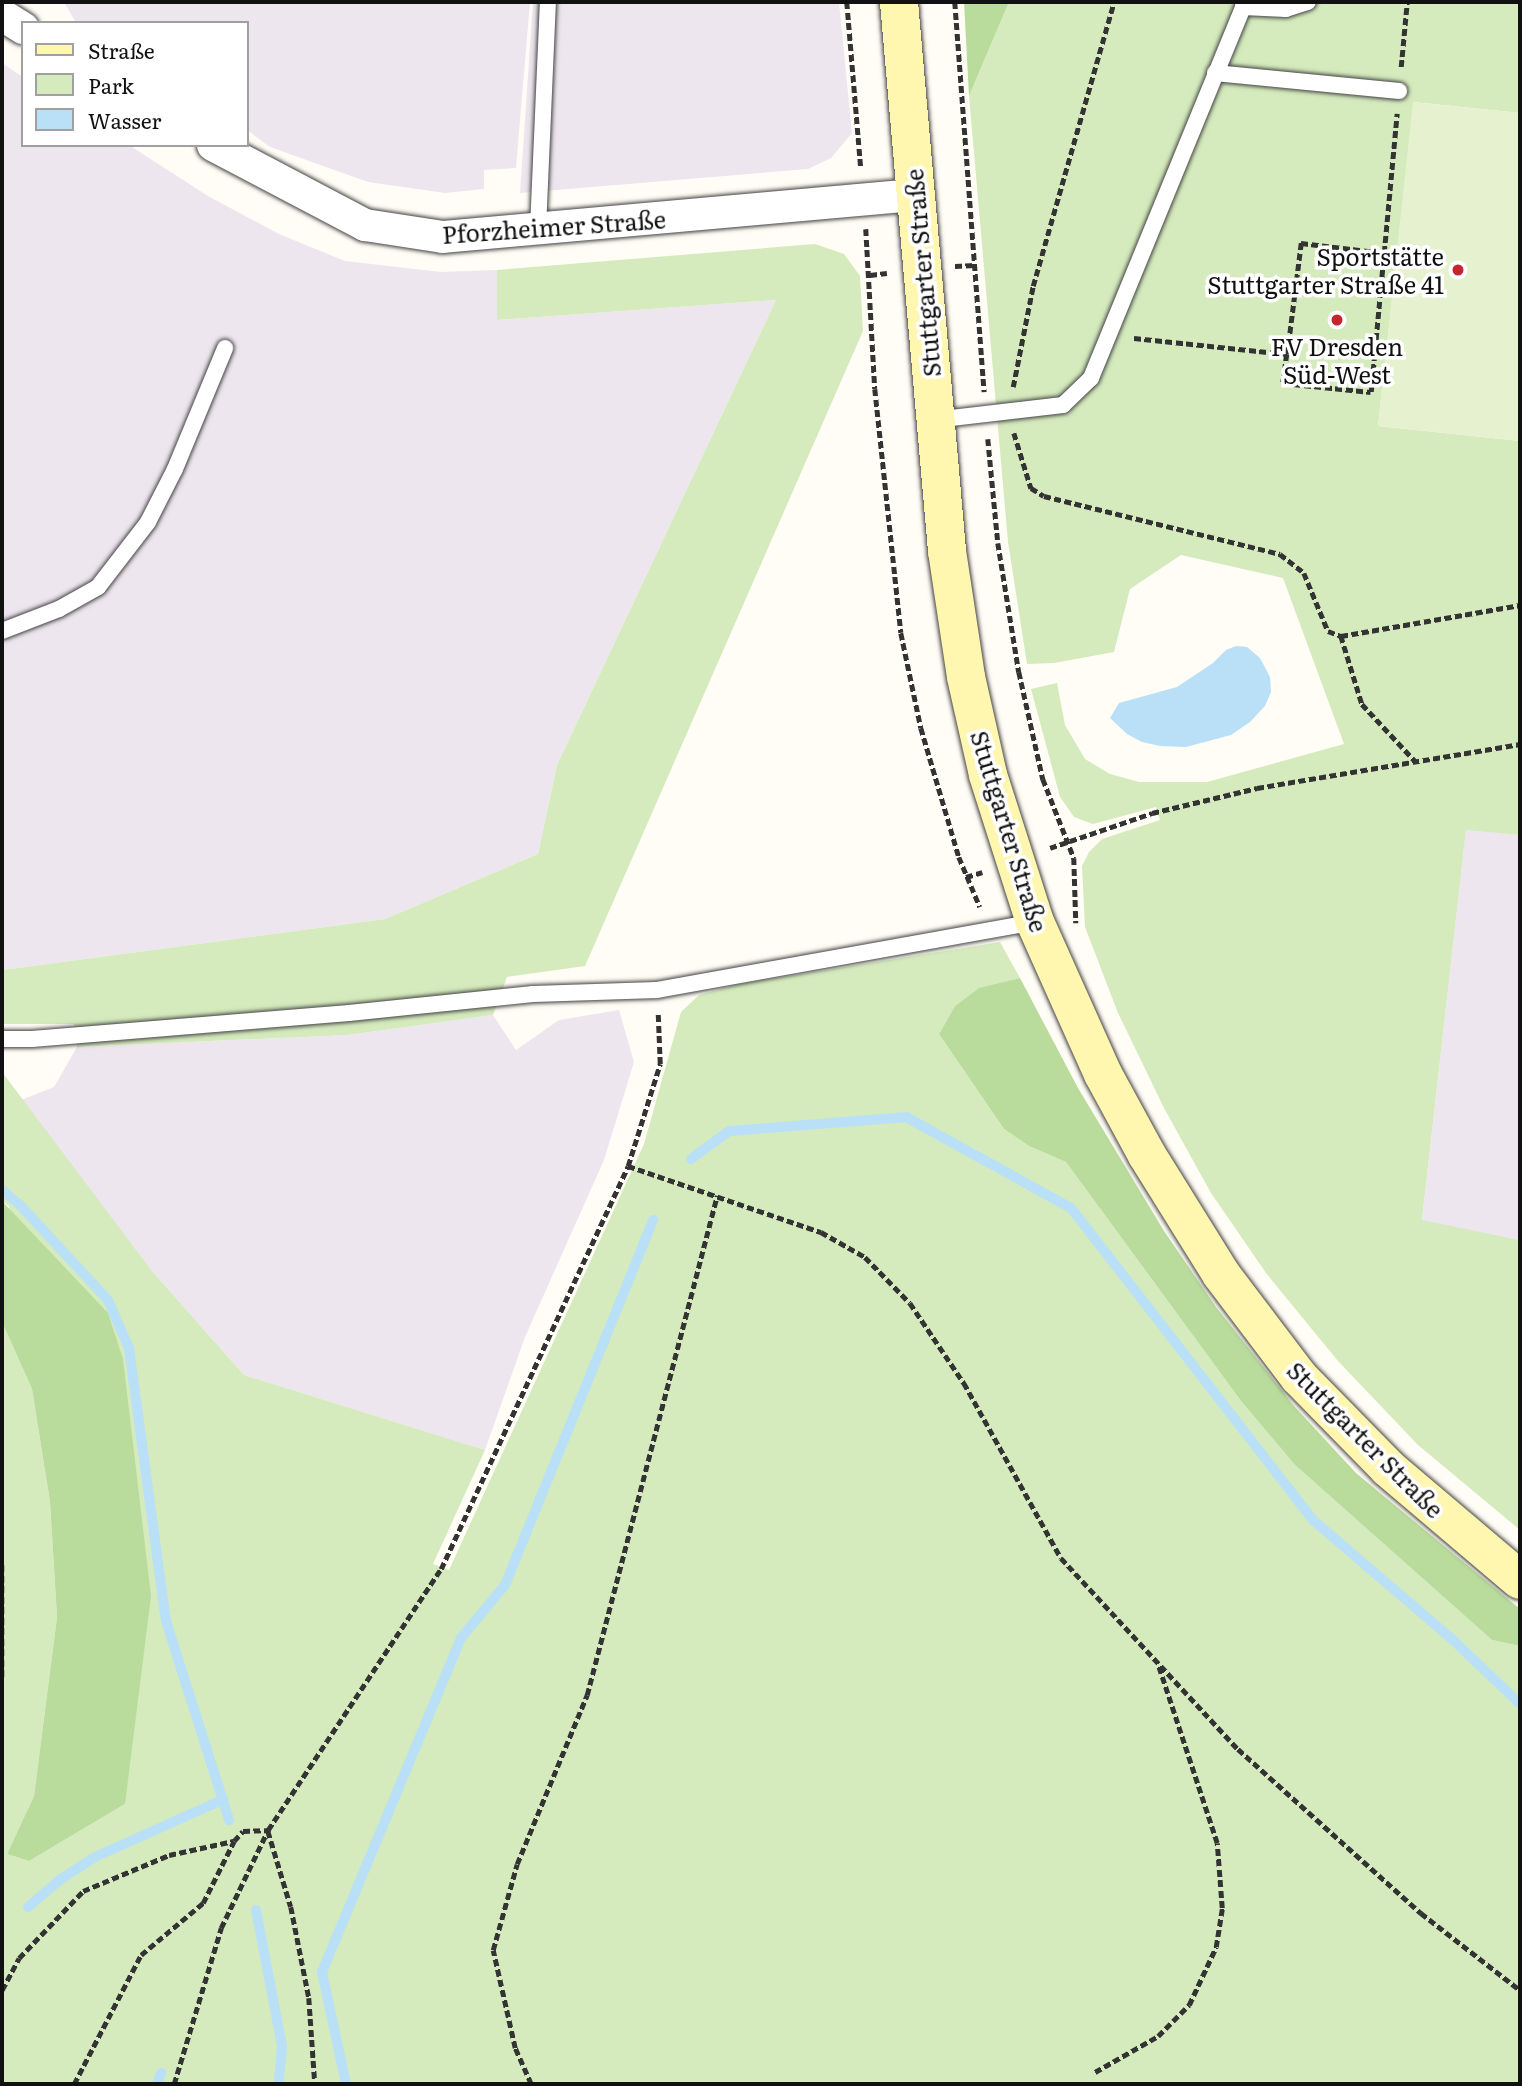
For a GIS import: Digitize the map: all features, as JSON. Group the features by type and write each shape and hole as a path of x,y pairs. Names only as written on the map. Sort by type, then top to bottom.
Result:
{"main road":[{"name":"Stuttgarter Straße","path":"900,2 947,551 966,677 988,775 1035,922 1103,1074 1147,1155 1221,1274 1299,1377 1388,1468 1520,1580"}],"street":[{"path":"2,15 21,27"},
{"name":"Pforzheimer Straße","path":"217,147 365,225 443,237 915,195"}],"lane":[{"path":"538,229 548,2"},
{"path":"934,421 1063,405 1091,378 1244,4 1286,9 1308,2"},
{"path":"1215,74 1399,91"},
{"path":"2,631 59,608 98,587 148,522 175,469 225,348"},
{"path":"2,1039 32,1039 349,1013 533,994 657,990 1035,922"}],"path":[{"path":"847,2 875,389 901,633 922,728 966,877 991,930"},
{"path":"1114,2 1034,286 1008,412 1031,488 1044,496 1280,554 1304,573 1328,631 1341,636 1520,605"},
{"path":"1384,253 1301,243 1283,383 1371,392 1384,253 1399,91 1407,2"},
{"path":"1108,335 1287,354"},
{"path":"1341,636 1362,704 1416,762"},
{"path":"966,877 1152,813 1244,791 1520,744"},
{"path":"1068,842 1074,858 1076,923 1081,936"},
{"path":"174,2084 222,1928 268,1830 441,1569 628,1166 660,1064 657,990"},
{"path":"628,1166 821,1232 866,1256 910,1303 964,1383 1062,1558 1238,1749 1421,1913 1520,1990"},
{"path":"531,2084 515,2048 493,1950 517,1864 587,1695 717,1196"},
{"path":"2,1565 2,1678"},
{"path":"1095,2072 1158,2036 1189,2005 1216,1947 1222,1908 1217,1843 1156,1660"},
{"path":"74,2084 141,1955 203,1903 234,1841 243,1832 268,1830"},
{"path":"268,1830 291,1907 309,1998 315,2084"},
{"path":"2,1990 19,1958 83,1891 169,1855 234,1841"}],"shaded area":[{"path":"64,2 530,2 516,168 484,170 484,189 445,193 368,182 270,147 248,131 248,21 75,21"},
{"path":"533,2 839,2 852,133 831,158 808,169 520,193"},
{"path":"2,63 21,76 21,147 132,147 208,196 279,234 345,261 441,272 497,270 497,320 776,300 557,765 538,854 385,919 2,970"},
{"path":"1466,829 1520,835 1520,1240 1422,1221"},
{"path":"619,1010 634,1062 604,1160 525,1337 485,1450 244,1375 152,1271 21,1100 54,1087 77,1047 348,1035 493,1015 516,1050 559,1020"}],"green space":[{"path":"964,2 1009,2 969,96"},
{"path":"1009,2 1520,2 1520,113 1414,102 1378,426 1520,441 1520,835 1466,830 1422,1220 1520,1240 1520,1530 1418,1445 1338,1361 1266,1273 1211,1193 1164,1108 1118,1013 1085,927 1082,866 1089,852 1102,839 1160,820 1156,807 1093,824 1074,817 1060,797 1031,689 1057,683 1065,725 1085,759 1110,774 1139,782 1207,782 1344,744 1283,578 1181,555 1130,589 1114,652 1054,663 1027,664 1008,542 969,96"},
{"name":"Sportstätte Stuttgarter Straße 41","path":"1413,102 1520,113 1520,441 1378,426"},
{"path":"815,244 844,254 860,276 863,331 585,966 507,977 493,1015 348,1035 77,1047 74,1024 2,1024 2,970 385,919 538,854 557,765 776,300 497,320 497,270"},
{"path":"1000,942 1020,978 978,989 955,1006 939,1034 1004,1129 1029,1146 1066,1162 1241,1401 1295,1465 1492,1640 1520,1646 1520,2084 2,2084 2,1322 32,1389 50,1502 57,1617 34,1796 7,1854 29,1861 125,1804 9,1206 2,1201 2,1072 152,1271 244,1375 485,1450 433,1564 449,1570 644,1144 681,1012 699,995 740,984"},
{"path":"1020,978 1078,1088 1164,1231 1216,1307 1294,1406 1356,1473 1520,1609 1520,1646 1492,1640 1295,1465 1241,1401 1066,1162 1029,1146 1004,1129 939,1034 955,1006 979,988"},
{"path":"2,1201 108,1313 123,1359 151,1596 125,1804 29,1861 7,1854 34,1796 57,1617 50,1502 32,1389 2,1322"}],"water":[{"path":"1236,646 1247,647 1260,658 1270,677 1271,692 1265,706 1250,722 1231,735 1186,747 1160,746 1142,742 1127,734 1110,718 1119,703 1177,687 1213,663 1226,650"}],"waterway":[{"path":"691,1159 729,1131 906,1117 1071,1208 1313,1520 1453,1640 1520,1704"},
{"path":"2,1190 20,1205 108,1300 129,1348 166,1621 229,1820"},
{"path":"346,2084 322,1972 461,1638 505,1585 653,1220"},
{"path":"28,1907 61,1879 95,1857 224,1799"},
{"path":"256,1910 282,2046 279,2084"},
{"path":"157,2084 161,2073"}],"place":[{"name":"Sportstätte Stuttgarter Straße 41","path":"1458,270"},
{"name":"FV Dresden Süd-West","path":"1337,320"}]}
